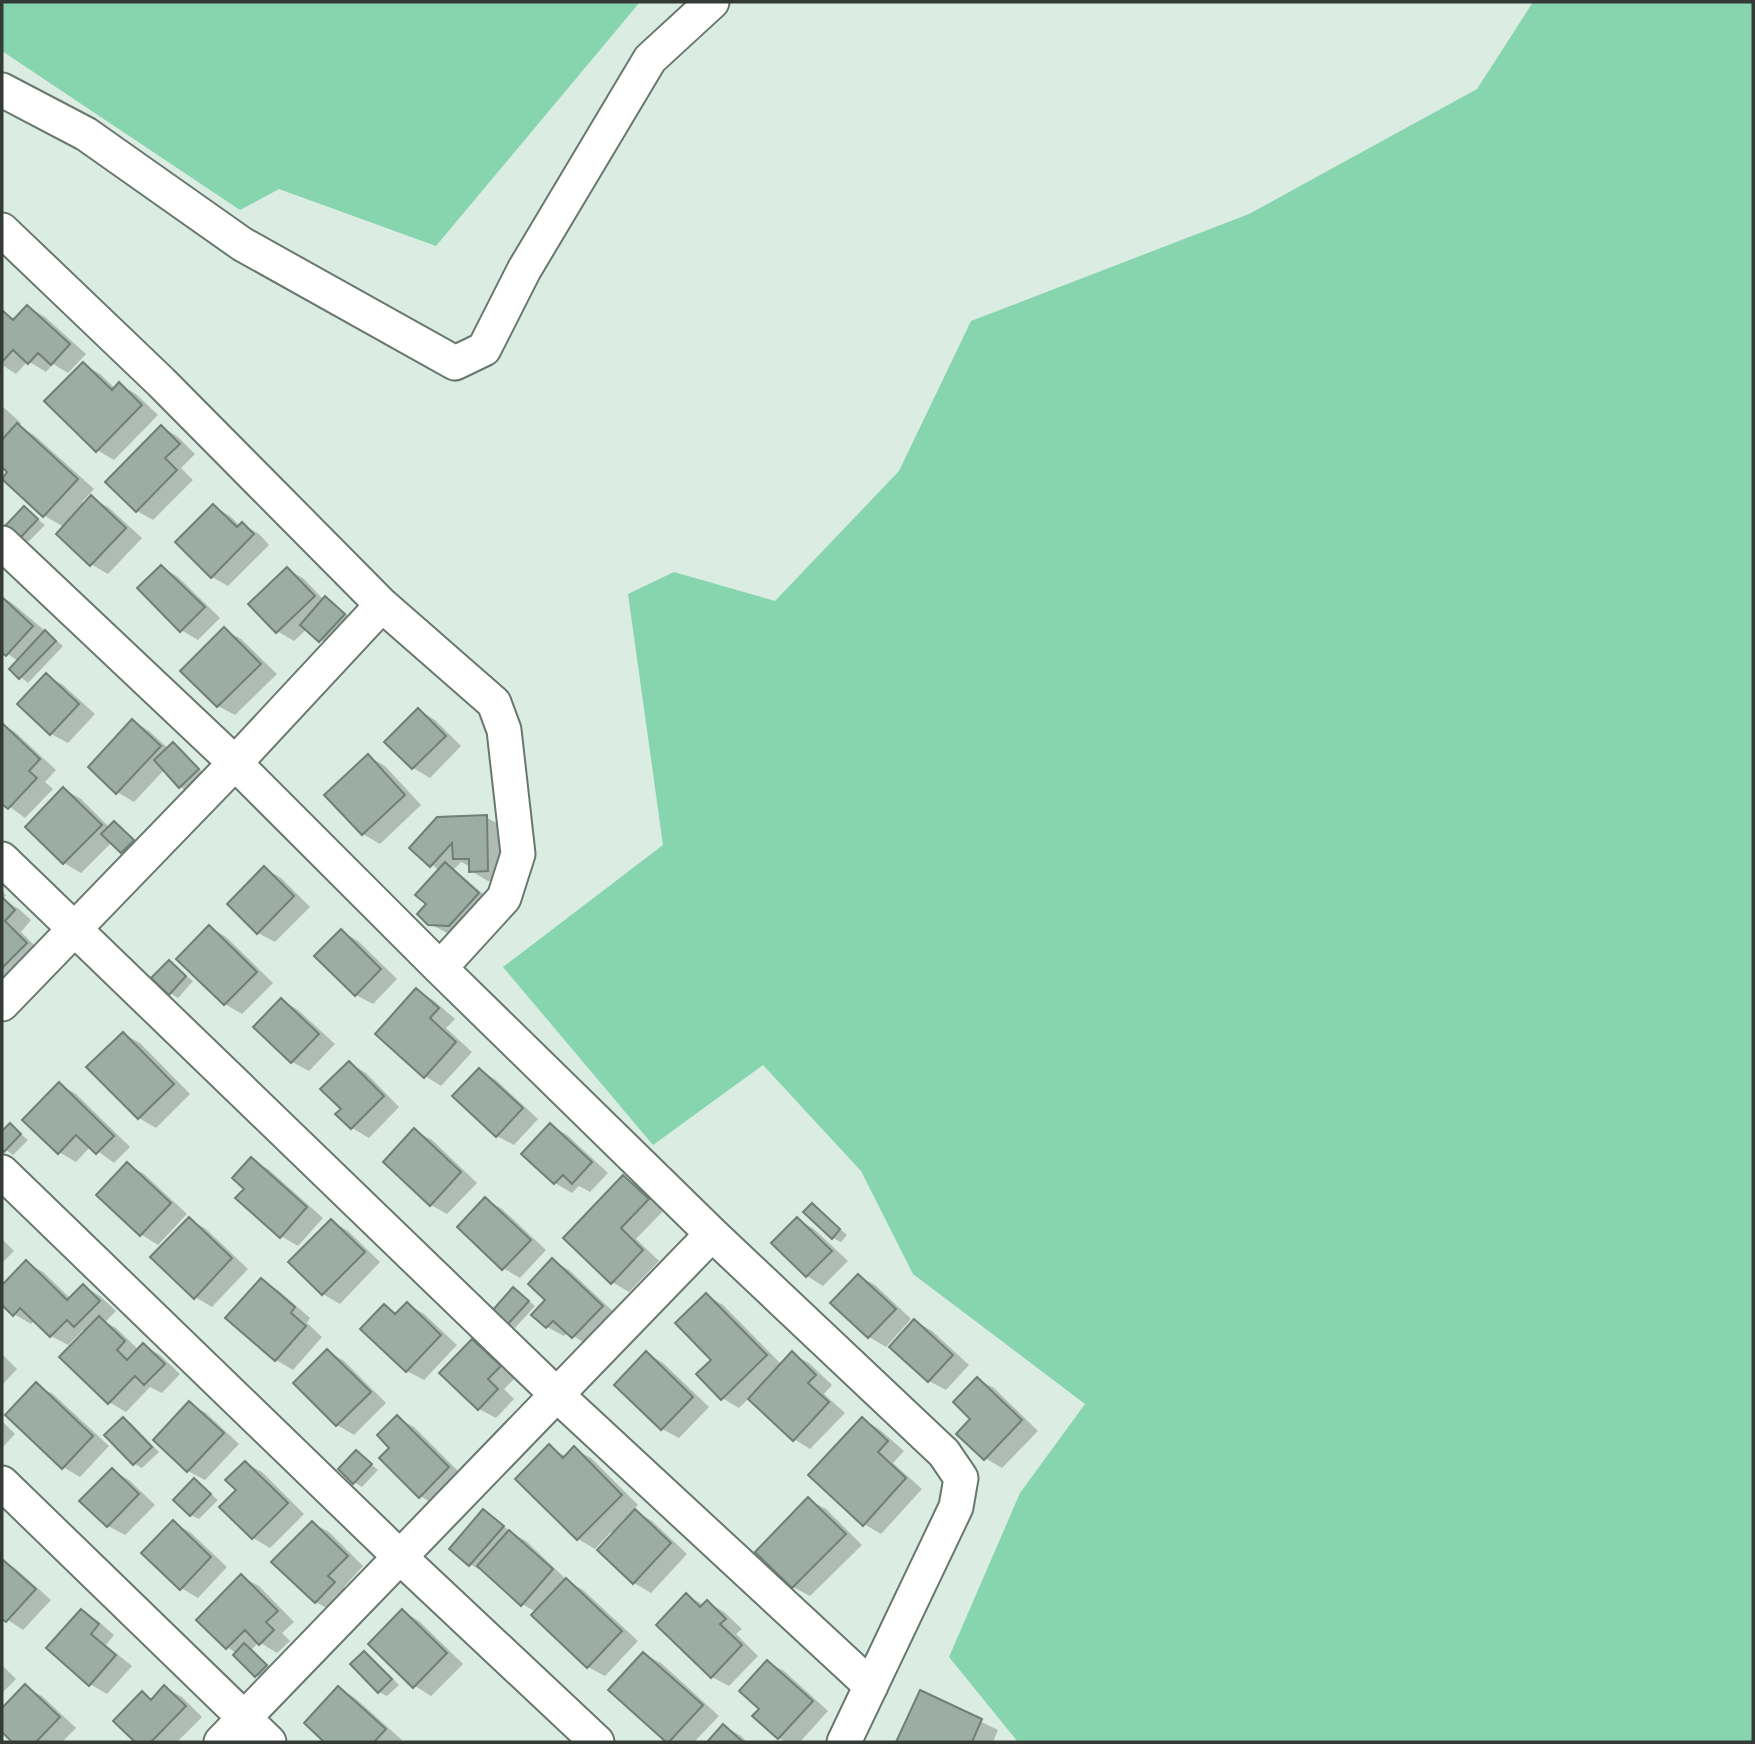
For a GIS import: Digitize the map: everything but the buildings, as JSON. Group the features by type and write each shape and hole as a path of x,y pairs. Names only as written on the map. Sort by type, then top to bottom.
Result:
{"street":[{"path":"2,90 86,134 242,244 455,363 484,349 524,270 650,59 712,2"},
{"path":"2,230 161,382 382,605 494,703 504,730 518,853 504,898 440,968"},
{"path":"2,542 235,763 712,1234 944,1453 961,1478 956,1507 845,1742"},
{"path":"2,1004 235,763 382,605"},
{"path":"2,859 557,1395 871,1686"},
{"path":"2,1172 400,1557 597,1742"},
{"path":"221,1742 712,1234"},
{"path":"2,1483 269,1742"}],"green space":[{"path":"2,2 640,2 436,246 279,189 240,210 2,51"},
{"path":"1533,2 1753,2 1753,1742 1018,1742 949,1657 1020,1493 1085,1404 913,1274 861,1171 763,1065 653,1145 503,967 663,845 628,594 674,572 775,601 899,471 971,321 1249,214 1477,89"}]}
